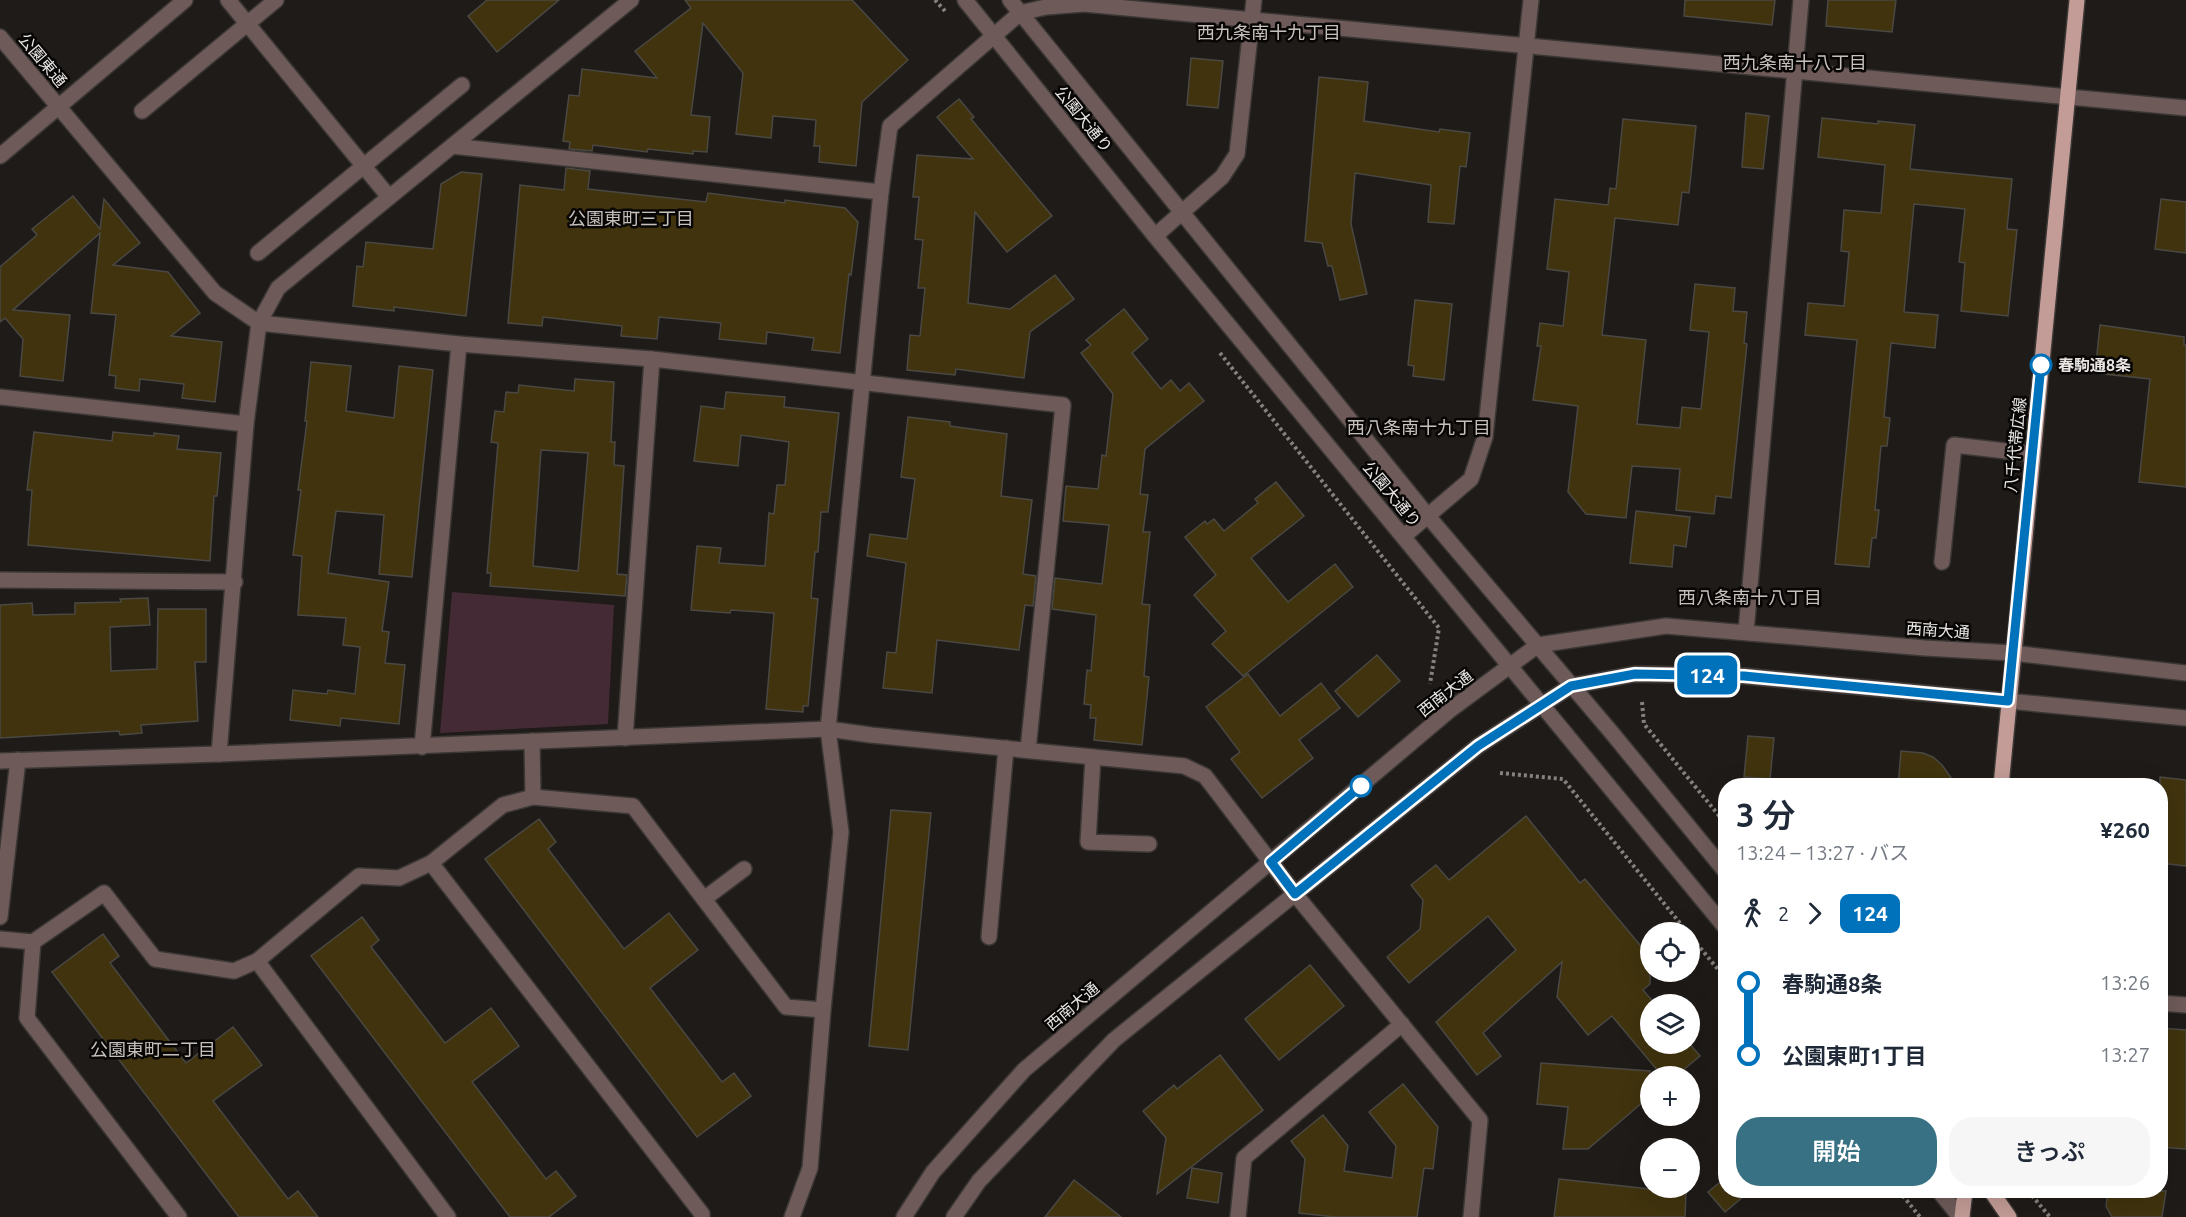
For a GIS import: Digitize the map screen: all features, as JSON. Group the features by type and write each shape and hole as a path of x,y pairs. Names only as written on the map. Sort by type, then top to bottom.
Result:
{"main road":[{"name":"八千代帯広線","path":"2002,778 2077,0"},
{"path":"1961,1217 1964,1198"},
{"path":"1996,1198 2009,1217"}],"street":[{"path":"0,156 185,0"},
{"path":"228,0 389,197"},
{"path":"142,111 276,0"},
{"path":"219,754 235,582 246,424 259,323 278,288 630,0"},
{"name":"公園大通り","path":"964,0 1155,236 1718,918"},
{"name":"公園大通り","path":"1010,0 1427,515 1612,733 1718,862"},
{"path":"1155,236 1222,177 1237,154 1254,0"},
{"path":"1404,536 1471,479 1485,437 1531,0"},
{"path":"1746,632 1801,0"},
{"path":"792,1217 810,1168 841,832 828,729 881,192 890,126 1020,13 1046,7 1084,4 2186,108"},
{"name":"公園東通","path":"0,37 215,293 259,323"},
{"path":"258,254 462,85"},
{"path":"452,146 881,192"},
{"path":"259,323 459,344 652,359 1064,405 1028,750"},
{"path":"422,747 459,344"},
{"path":"625,738 652,359"},
{"path":"0,397 246,424"},
{"path":"1942,562 1954,445 2032,454"},
{"path":"0,580 235,582"},
{"name":"西南大通","path":"904,1217 933,1172 1024,1070 1450,710 1538,645 1666,626 1925,648 2013,653 2186,673"},
{"path":"954,1217 979,1181 1114,1040 1478,746 1571,686 1635,674 1744,676 2186,718"},
{"path":"0,761 422,747 828,729 1185,766 1205,776 1295,894 1480,1120 1471,1217"},
{"path":"532,741 533,797"},
{"path":"989,937 1006,748"},
{"path":"1093,757 1088,842 1149,844"},
{"path":"0,917 18,760"},
{"path":"0,939 33,942 104,893 154,959 234,971 257,961 359,876 399,878 431,863 503,805 533,797 633,806 786,1007 823,1010"},
{"path":"431,863 702,1214 702,1217"},
{"path":"704,899 744,868"},
{"path":"33,942 27,1018 179,1217"},
{"path":"257,961 448,1217"},
{"path":"2168,1004 2186,1005"},
{"path":"1238,1217 1244,1158 1402,1024"},
{"path":"1945,1198 1961,1217"}],"path":[{"path":"935,0 950,16"},
{"path":"1216,348 1438,628 1430,684"},
{"path":"1642,702 1644,724 1718,814"},
{"path":"1500,773 1563,779 1680,922"},
{"path":"1700,947 1718,969"},
{"path":"1905,1198 1920,1217"},
{"path":"2034,1198 2050,1217"}],"shaded area":[{"path":"452,592 614,605 608,724 440,733"}],"building":[{"path":"487,0 559,0 497,52 468,16"},
{"path":"685,0 852,0 908,60 862,102 856,166 819,162 820,146 814,146 816,120 773,116 771,138 736,134 743,73 703,23 691,115 710,117 707,152 693,151 693,154 648,149 647,152 593,145 592,151 569,149 570,142 563,141 569,95 579,96 582,69 657,78 635,51 691,8"},
{"path":"1685,0 1775,0 1772,25 1684,16"},
{"path":"1828,0 1896,0 1892,32 1826,26"},
{"path":"1191,58 1223,61 1218,108 1187,105"},
{"path":"1319,77 1368,82 1364,121 1439,132 1440,129 1470,133 1466,167 1460,166 1454,224 1428,222 1431,185 1355,173 1351,224 1367,294 1340,300 1332,266 1328,266 1322,243 1305,241"},
{"path":"959,99 974,117 971,119 1052,216 1007,252 975,212 968,303 1010,309 1055,275 1074,299 1030,332 1024,378 956,369 955,375 907,370 910,335 920,336 925,288 918,288 923,240 915,239 919,197 913,197 917,155 973,159 937,117"},
{"path":"1746,113 1769,116 1763,169 1742,167"},
{"path":"1822,118 1915,125 1910,169 2012,179 2007,229 2017,230 2008,316 1961,311 1965,263 1959,262 1965,209 1914,204 1904,312 1938,315 1935,348 1891,343 1884,417 1890,418 1887,446 1881,446 1875,510 1879,510 1876,538 1872,538 1869,567 1835,564 1857,340 1805,335 1808,303 1844,306 1849,252 1841,251 1844,210 1881,213 1885,165 1818,157"},
{"path":"1623,119 1696,126 1689,193 1682,192 1678,225 1615,218 1602,335 1646,340 1637,424 1680,428 1682,407 1701,409 1709,332 1690,330 1695,284 1735,288 1733,311 1747,312 1744,343 1747,344 1731,498 1716,496 1714,514 1676,510 1680,469 1632,466 1626,518 1586,514 1568,492 1578,406 1533,400 1541,346 1537,346 1540,323 1563,326 1569,272 1547,269 1555,199 1608,205 1610,188 1616,189"},
{"path":"566,168 590,171 588,189 706,202 708,193 845,208 858,222 851,275 849,274 840,353 812,350 814,338 767,332 766,344 719,339 721,323 659,317 657,339 621,336 622,326 543,317 542,326 508,323 520,185 564,190"},
{"path":"461,172 482,174 466,316 394,307 394,311 353,306 357,266 363,267 366,242 433,249 441,184"},
{"path":"73,196 100,229 104,199 140,243 113,265 168,272 200,313 171,336 222,342 215,402 182,398 184,384 140,379 139,391 115,388 116,376 109,375 116,315 91,313 100,233 13,310 70,315 63,381 20,376 23,339 5,318 0,322 0,267 37,235 32,229"},
{"path":"2161,199 2186,202 2186,253 2155,249"},
{"path":"1415,300 1452,304 1444,380 1413,376 1414,366 1408,365"},
{"path":"1124,309 1148,339 1132,353 1161,389 1171,380 1180,391 1189,383 1204,401 1145,449 1140,494 1148,495 1143,532 1150,532 1142,604 1150,605 1144,676 1149,677 1142,745 1094,740 1096,718 1090,718 1091,705 1084,704 1087,670 1091,671 1096,615 1052,609 1055,578 1102,584 1109,525 1063,521 1066,486 1098,489 1102,455 1106,456 1113,394 1081,353 1091,345 1086,340"},
{"path":"2100,325 2184,337 2184,345 2186,345 2186,487 2139,482 2150,379 2095,373"},
{"path":"311,362 351,366 346,411 394,418 399,366 433,370 412,577 379,574 384,515 336,511 328,573 389,582 382,631 389,632 385,663 405,665 399,724 341,718 340,726 290,720 293,690 327,694 328,690 355,694 360,647 343,645 346,618 298,615 302,556 293,555 301,490 298,490 307,421 305,421"},
{"path":"575,379 614,382 611,442 615,442 614,465 624,466 617,574 627,575 625,596 490,586 491,573 487,573 498,443 491,442 495,411 504,412 506,392 518,393 519,385 574,391","holes":["541,450 588,453 578,571 533,566"]},
{"path":"726,392 785,397 784,407 839,413 828,512 821,512 818,552 815,552 811,598 818,599 808,706 803,706 803,712 766,709 774,613 691,610 697,546 721,548 719,563 765,566 769,513 774,514 777,485 785,485 789,442 741,435 738,466 694,461 701,406 724,409"},
{"path":"908,417 950,422 950,426 1007,434 1001,496 1032,500 1023,574 1036,576 1033,606 1025,605 1019,650 937,640 932,693 883,688 887,652 896,653 906,563 867,556 870,534 907,539 915,479 901,477"},
{"path":"34,432 112,441 113,432 154,436 154,433 179,436 177,449 221,453 217,496 214,496 210,561 28,545 32,490 27,490"},
{"path":"1276,482 1304,516 1251,558 1288,602 1335,564 1353,587 1243,676 1212,644 1226,631 1194,595 1216,575 1185,537 1205,521 1207,524 1214,519 1224,531 1258,503 1255,499"},
{"path":"1636,511 1690,517 1686,547 1674,545 1672,567 1630,563"},
{"path":"148,598 150,625 110,627 111,671 157,669 158,609 206,609 206,662 195,662 198,721 141,725 142,733 120,735 119,731 0,738 0,605 32,603 33,615 75,614 75,603 121,602 120,599"},
{"path":"1377,655 1400,681 1358,717 1335,691"},
{"path":"1248,674 1280,716 1321,683 1340,708 1299,740 1313,758 1262,798 1231,759 1240,752 1206,707"},
{"path":"1748,736 1774,738 1770,778 1744,777"},
{"path":"1901,751 1923,753 1933,757 1951,778 1899,778"},
{"path":"2160,777 2186,780 2186,866 2168,864 2168,778"},
{"path":"891,810 931,813 908,1050 869,1046"},
{"path":"1526,816 1580,883 1585,879 1640,945 1640,982 1650,982 1650,984 1643,990 1646,994 1640,994 1640,1049 1612,1016 1588,1035 1557,997 1562,962 1483,1033 1501,1056 1477,1075 1436,1022 1516,950 1488,916 1409,983 1387,957 1420,929 1423,900 1411,885 1436,865 1449,880"},
{"path":"539,819 556,842 548,849 624,949 669,913 698,950 650,988 722,1082 734,1073 751,1096 697,1137 485,859"},
{"path":"362,917 379,940 371,947 445,1043 491,1008 519,1046 472,1082 546,1179 556,1171 576,1196 549,1217 510,1217 311,956"},
{"path":"103,934 119,956 110,963 186,1063 233,1027 262,1065 213,1101 288,1199 298,1191 318,1217 239,1217 52,972"},
{"path":"1310,965 1344,1006 1279,1060 1245,1019"},
{"path":"2168,1029 2186,1030 2186,1149 2168,1148"},
{"path":"1644,1054 1698,1054 1700,1056 1688,1066 1654,1066"},
{"path":"1220,1055 1263,1110 1157,1194 1166,1138 1143,1111 1174,1085 1177,1089"},
{"path":"1541,1063 1640,1070 1640,1105 1588,1149 1563,1149 1568,1107 1537,1104"},
{"path":"1403,1084 1438,1127 1433,1169 1424,1168 1417,1217 1335,1217 1299,1213 1305,1159 1291,1141 1323,1115 1348,1146 1344,1171 1392,1178 1396,1146 1369,1112"},
{"path":"1192,1168 1222,1173 1218,1203 1187,1198"},
{"path":"1559,1179 1640,1188 1640,1198 1686,1198 1685,1217 1554,1217"},
{"path":"1074,1180 1121,1217 1045,1217"},
{"path":"1718,1184 1718,1198 1742,1198 1725,1212 1708,1192"},
{"path":"2107,1198 2165,1198 2162,1217 2112,1217 2106,1206"}],"bus line":[{"name":"124","path":"1361,786 1271,862 1295,894 1478,746 1571,686 1635,674 1744,676 2008,701 2041,365"}],"place":[{"name":"春駒通8条","path":"2041,365"}],"district":[{"name":"西九条南十九丁目","path":"1269,33"},
{"name":"西九条南十八丁目","path":"1795,63"},
{"name":"公園東町三丁目","path":"631,219"},
{"name":"西八条南十九丁目","path":"1419,428"},
{"name":"西八条南十八丁目","path":"1750,598"},
{"name":"公園東町二丁目","path":"153,1050"}]}
